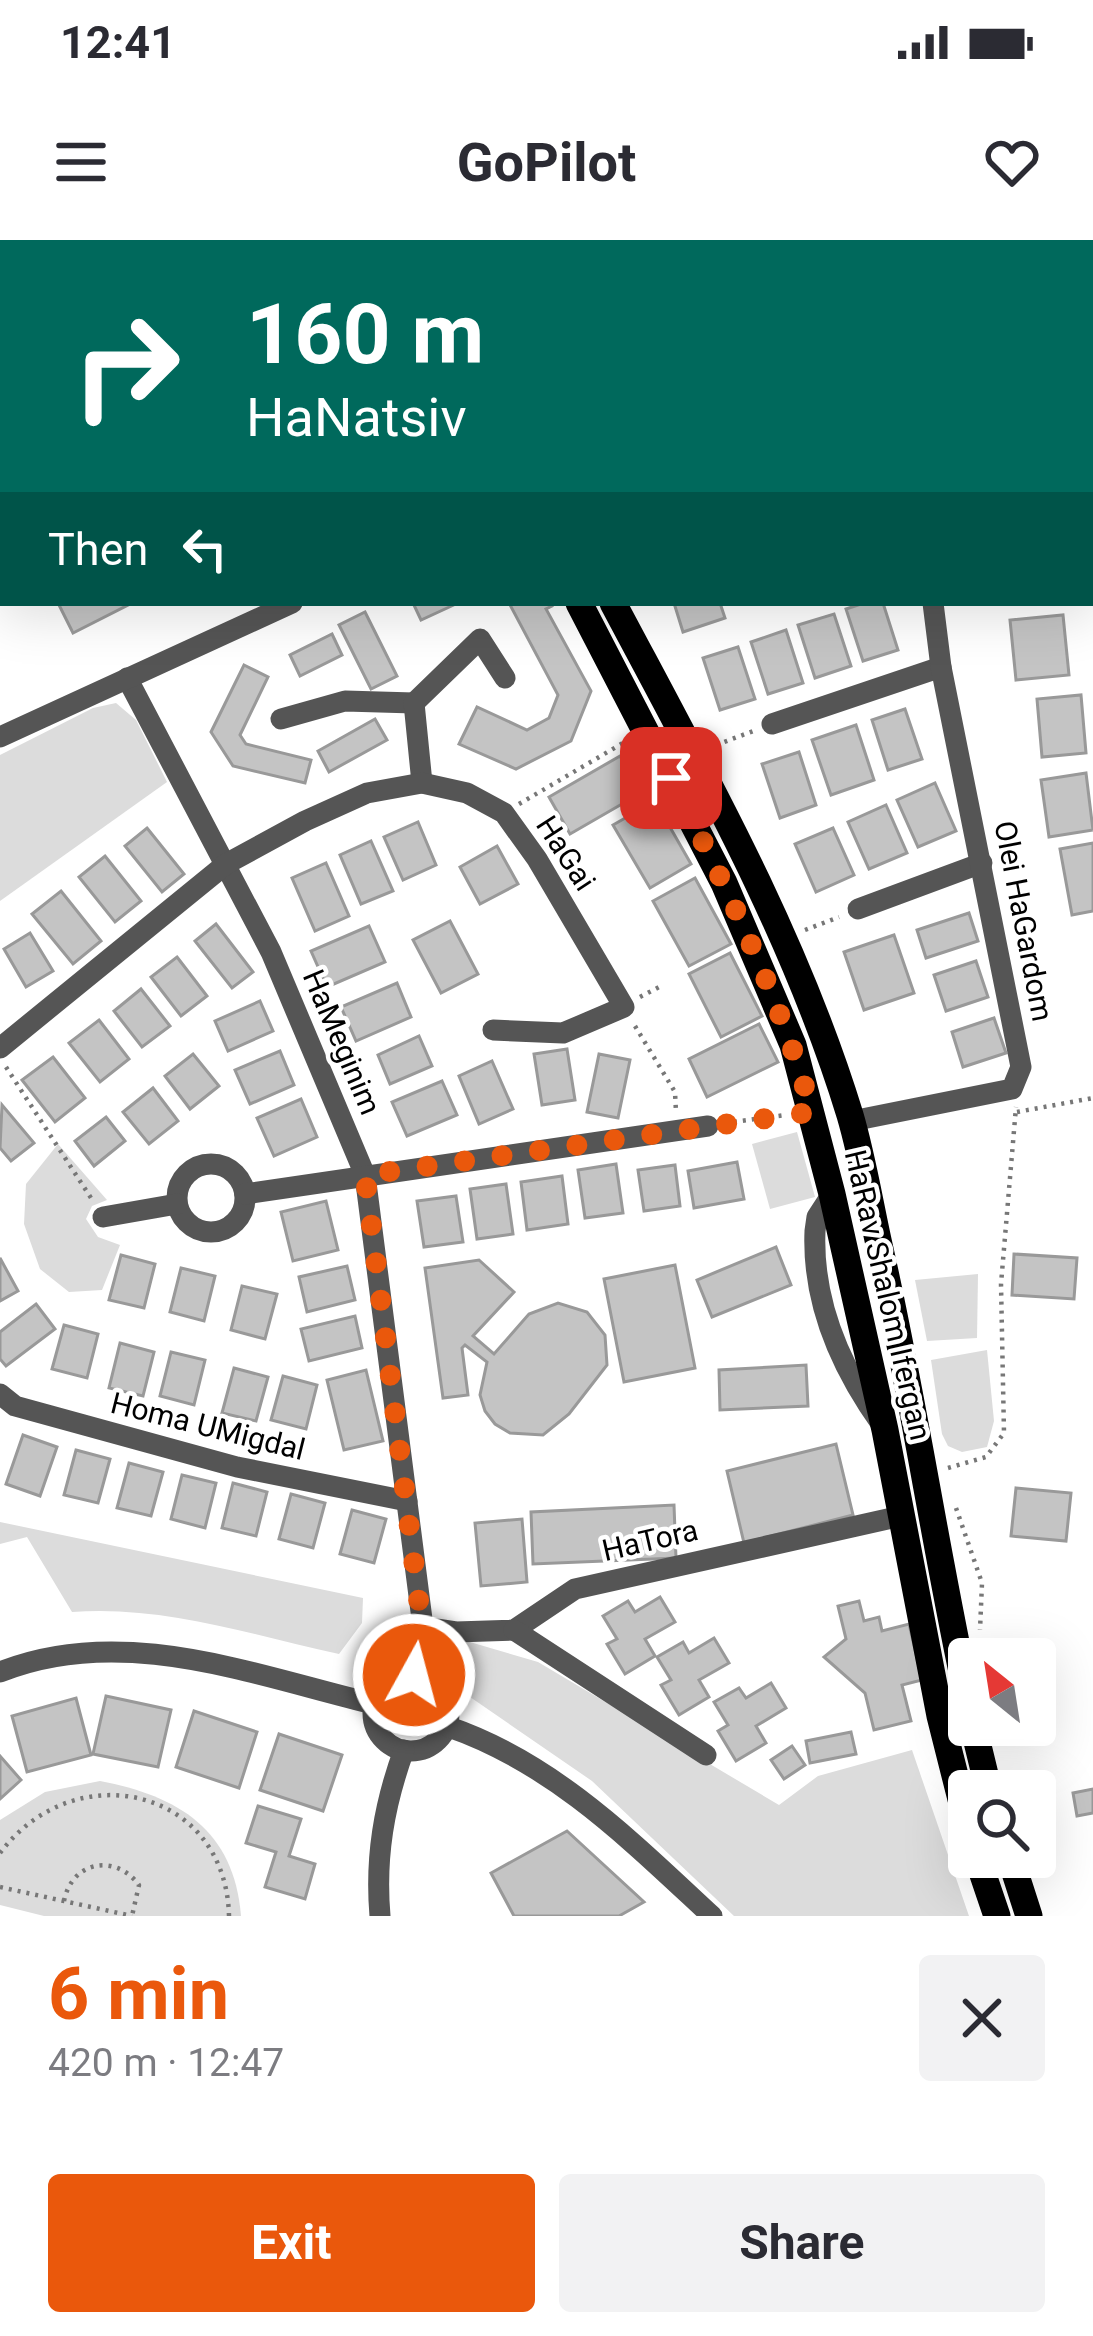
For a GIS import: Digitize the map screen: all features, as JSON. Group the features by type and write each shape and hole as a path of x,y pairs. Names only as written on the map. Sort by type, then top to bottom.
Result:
{"main road":[{"name":"HaRav Shalom Ifergan","path":"580,606 724,883 793,1045 885,1430 951,1770"},
{"name":"HaRav Shalom Ifergan","path":"615,606 694,753 823,1033 852,1121 956,1638"},
{"path":"984,1878 997,1916"},
{"path":"1017,1878 1030,1916"}],"street":[{"path":"0,737 285,606"},
{"name":"Olei HaGardom","path":"933,606 941,667 1021,1067 1012,1089"},
{"path":"281,719 345,701 414,703 480,639 505,678"},
{"path":"772,724 941,667"},
{"name":"HaMeginim","path":"127,677 226,864 313,1046 365,1175 422,1627 414,1675"},
{"path":"414,703 422,783"},
{"name":"HaGai","path":"226,864 367,793 422,783 467,794 504,813 537,859 624,1006"},
{"path":"858,909 982,862"},
{"path":"0,1052 226,864"},
{"path":"493,1030 563,1033 624,1006"},
{"path":"852,1121 1012,1089"},
{"path":"245,1194 708,1126"},
{"path":"206,1164 236,1174 245,1194 235,1223 216,1232 187,1223 177,1204 180,1183 206,1164"},
{"path":"103,1216 177,1204"},
{"name":"Homa UMigdal","path":"0,1394 15,1406 238,1467 407,1501"},
{"name":"HaTora","path":"514,1630 575,1589 901,1516"},
{"path":"422,1627 514,1630 706,1755"},
{"path":"0,1672 85,1652 134,1651 179,1657 374,1704"},
{"path":"414,1675 426,1678 443,1692 449,1726 426,1748 404,1750 376,1728 374,1704 385,1685 414,1675"},
{"path":"449,1726 522,1757 567,1788 712,1916"},
{"path":"380,1916 385,1804 404,1750"}],"path":[{"path":"694,753 772,724"},
{"path":"504,813 644,730"},
{"path":"783,938 858,909"},
{"path":"663,985 624,1006 675,1092 678,1129"},
{"path":"0,1052 103,1216"},
{"path":"924,1474 986,1457 1004,1433 1001,1284 1017,1112 1012,1089"},
{"path":"1017,1112 1093,1098"},
{"path":"708,1126 812,1112"},
{"path":"0,1853 19,1827 48,1808 78,1798 129,1794 154,1803 205,1841 222,1874 229,1916"},
{"path":"0,1887 132,1916 139,1885 129,1871 93,1865 75,1874 64,1901"}],"shaded area":[{"path":"116,703 136,720 167,782 0,901 0,755 93,708"},
{"path":"797,1132 815,1197 770,1209 752,1144"},
{"path":"58,1144 107,1200 92,1206 86,1219 98,1237 120,1245 102,1290 69,1292 40,1269 24,1224 26,1184"},
{"path":"978,1274 977,1338 927,1341 915,1280"},
{"path":"987,1350 994,1421 987,1447 962,1452 948,1446 942,1434 931,1360"},
{"path":"0,1522 363,1598 362,1623 339,1654 174,1617 72,1612 27,1537 0,1544"},
{"path":"463,1640 538,1662 779,1805 818,1776 912,1750 948,1855 948,1878 956,1878 969,1916 734,1916 592,1781 457,1688 440,1652"},
{"path":"100,1781 154,1796 198,1822 227,1861 241,1916 44,1916 0,1905 0,1820 45,1792"}],"building":[{"path":"60,606 126,606 73,633"},
{"path":"414,606 451,606 421,620"},
{"path":"511,606 552,606 546,609 591,691 571,741 516,769 459,744 477,707 527,730 549,718 558,695"},
{"path":"675,606 721,606 725,618 683,632"},
{"path":"884,606 898,650 863,661 846,609"},
{"path":"365,612 397,676 371,689 339,625"},
{"path":"834,614 851,666 815,678 798,625"},
{"path":"1063,615 1069,675 1016,680 1010,620"},
{"path":"786,630 803,683 768,694 751,642"},
{"path":"332,634 342,655 300,676 290,655"},
{"path":"738,647 755,699 720,710 703,658"},
{"path":"244,665 268,677 240,735 246,744 311,760 305,783 233,766 211,732"},
{"path":"1081,695 1086,753 1042,757 1037,699"},
{"path":"905,709 922,759 888,770 872,720"},
{"path":"375,719 387,740 329,772 318,751"},
{"path":"856,725 874,780 831,795 812,740"},
{"path":"799,752 816,805 780,818 762,764"},
{"path":"620,756 641,793 570,834 549,797"},
{"path":"1086,773 1093,830 1049,837 1041,780"},
{"path":"935,783 956,831 918,847 897,800"},
{"path":"655,801 691,864 650,888 613,825"},
{"path":"886,805 907,853 869,869 848,822"},
{"path":"418,822 436,865 403,880 384,837"},
{"path":"147,828 184,874 162,892 125,846"},
{"path":"833,828 854,875 816,892 795,844"},
{"path":"371,841 393,891 361,904 340,855"},
{"path":"1093,843 1093,911 1072,915 1060,849"},
{"path":"497,846 518,884 480,904 460,867"},
{"path":"105,856 141,901 115,922 79,877"},
{"path":"326,863 349,916 315,931 292,878"},
{"path":"695,878 731,944 689,966 653,901"},
{"path":"61,891 101,941 73,964 32,914"},
{"path":"969,913 978,941 926,958 917,930"},
{"path":"450,921 478,974 441,993 413,940"},
{"path":"216,924 253,972 232,988 195,941"},
{"path":"369,926 385,962 327,987 311,951"},
{"path":"30,933 53,971 26,987 4,949"},
{"path":"894,935 914,993 864,1010 844,952"},
{"path":"730,953 762,1016 721,1037 689,974"},
{"path":"177,957 207,996 181,1016 151,977"},
{"path":"976,961 988,997 946,1011 934,975"},
{"path":"397,983 411,1017 356,1041 341,1007"},
{"path":"141,989 170,1026 142,1047 114,1011"},
{"path":"260,1001 273,1031 228,1051 215,1021"},
{"path":"994,1018 1006,1053 963,1067 952,1032"},
{"path":"99,1020 129,1059 100,1082 69,1043"},
{"path":"759,1024 778,1062 707,1097 689,1059"},
{"path":"419,1036 432,1066 390,1084 378,1055"},
{"path":"567,1049 575,1100 542,1105 534,1054"},
{"path":"280,1051 294,1085 250,1104 235,1070"},
{"path":"193,1054 219,1086 190,1109 165,1076"},
{"path":"599,1054 630,1060 618,1118 587,1112"},
{"path":"53,1057 85,1098 55,1122 22,1080"},
{"path":"492,1061 513,1109 479,1124 459,1076"},
{"path":"442,1081 457,1115 407,1136 392,1102"},
{"path":"153,1088 178,1121 149,1144 123,1112"},
{"path":"301,1099 317,1137 274,1156 257,1118"},
{"path":"2,1105 34,1143 11,1161 0,1148"},
{"path":"106,1117 125,1141 94,1166 75,1141"},
{"path":"737,1162 744,1199 694,1208 688,1171"},
{"path":"616,1164 623,1213 585,1218 578,1170"},
{"path":"675,1165 680,1206 644,1211 638,1170"},
{"path":"562,1176 568,1224 527,1230 521,1182"},
{"path":"506,1184 513,1234 477,1239 470,1189"},
{"path":"456,1196 463,1242 424,1247 417,1201"},
{"path":"326,1201 338,1250 293,1261 281,1212"},
{"path":"776,1247 791,1285 712,1317 697,1280"},
{"path":"1014,1254 1077,1258 1074,1299 1012,1295"},
{"path":"121,1255 155,1264 144,1308 109,1300"},
{"path":"0,1258 18,1291 0,1301"},
{"path":"479,1260 514,1292 473,1336 494,1354 529,1314 558,1303 587,1312 605,1335 607,1365 569,1414 543,1435 510,1433 495,1424 480,1395 487,1362 465,1345 468,1395 443,1398 425,1268"},
{"path":"675,1265 695,1368 624,1382 604,1279"},
{"path":"347,1266 355,1300 307,1312 299,1277"},
{"path":"181,1268 215,1276 204,1321 170,1312"},
{"path":"242,1286 277,1294 265,1339 231,1330"},
{"path":"36,1304 55,1329 6,1366 0,1359 0,1332"},
{"path":"355,1316 362,1348 309,1361 301,1329"},
{"path":"64,1325 98,1334 87,1378 52,1369"},
{"path":"120,1343 154,1352 143,1396 109,1388"},
{"path":"171,1352 205,1360 194,1405 160,1396"},
{"path":"806,1365 808,1406 720,1410 719,1370"},
{"path":"234,1368 268,1377 256,1421 222,1413"},
{"path":"366,1370 383,1441 344,1450 327,1380"},
{"path":"283,1376 317,1385 306,1429 271,1420"},
{"path":"23,1435 57,1447 40,1496 6,1484"},
{"path":"836,1444 853,1515 744,1543 727,1471"},
{"path":"76,1450 110,1459 98,1503 64,1495"},
{"path":"129,1463 163,1472 151,1516 117,1508"},
{"path":"182,1475 216,1483 205,1528 171,1519"},
{"path":"233,1483 267,1492 256,1536 222,1528"},
{"path":"1016,1488 1071,1493 1066,1541 1011,1536"},
{"path":"291,1494 325,1503 313,1548 279,1539"},
{"path":"674,1505 676,1558 533,1564 531,1512"},
{"path":"352,1510 386,1519 374,1563 340,1554"},
{"path":"522,1519 527,1582 481,1586 475,1523"},
{"path":"660,1597 675,1622 645,1639 655,1656 625,1674 607,1644 617,1639 603,1616 628,1601 635,1612"},
{"path":"859,1601 864,1621 879,1617 882,1631 909,1624 922,1680 902,1685 911,1721 874,1730 865,1693 824,1657 846,1639 838,1606"},
{"path":"714,1638 729,1663 699,1680 709,1697 679,1715 661,1685 671,1680 657,1657 683,1642 689,1653"},
{"path":"771,1683 786,1708 756,1726 766,1743 736,1761 718,1731 728,1725 714,1702 739,1688 746,1698"},
{"path":"106,1696 171,1710 158,1767 93,1754"},
{"path":"76,1698 91,1755 27,1772 12,1716"},
{"path":"194,1711 257,1732 239,1788 176,1767"},
{"path":"851,1732 856,1754 810,1763 806,1741"},
{"path":"279,1734 342,1755 323,1811 260,1790"},
{"path":"792,1746 805,1765 784,1779 771,1760"},
{"path":"0,1756 21,1780 0,1799"},
{"path":"1093,1789 1093,1813 1077,1816 1073,1793"},
{"path":"258,1806 301,1819 289,1856 315,1864 305,1899 265,1887 276,1852 246,1843"},
{"path":"567,1831 644,1902 619,1916 514,1916 491,1873"}],"route":[{"path":"414,1675 422,1627 365,1175 812,1112 764,970 671,778"}]}
